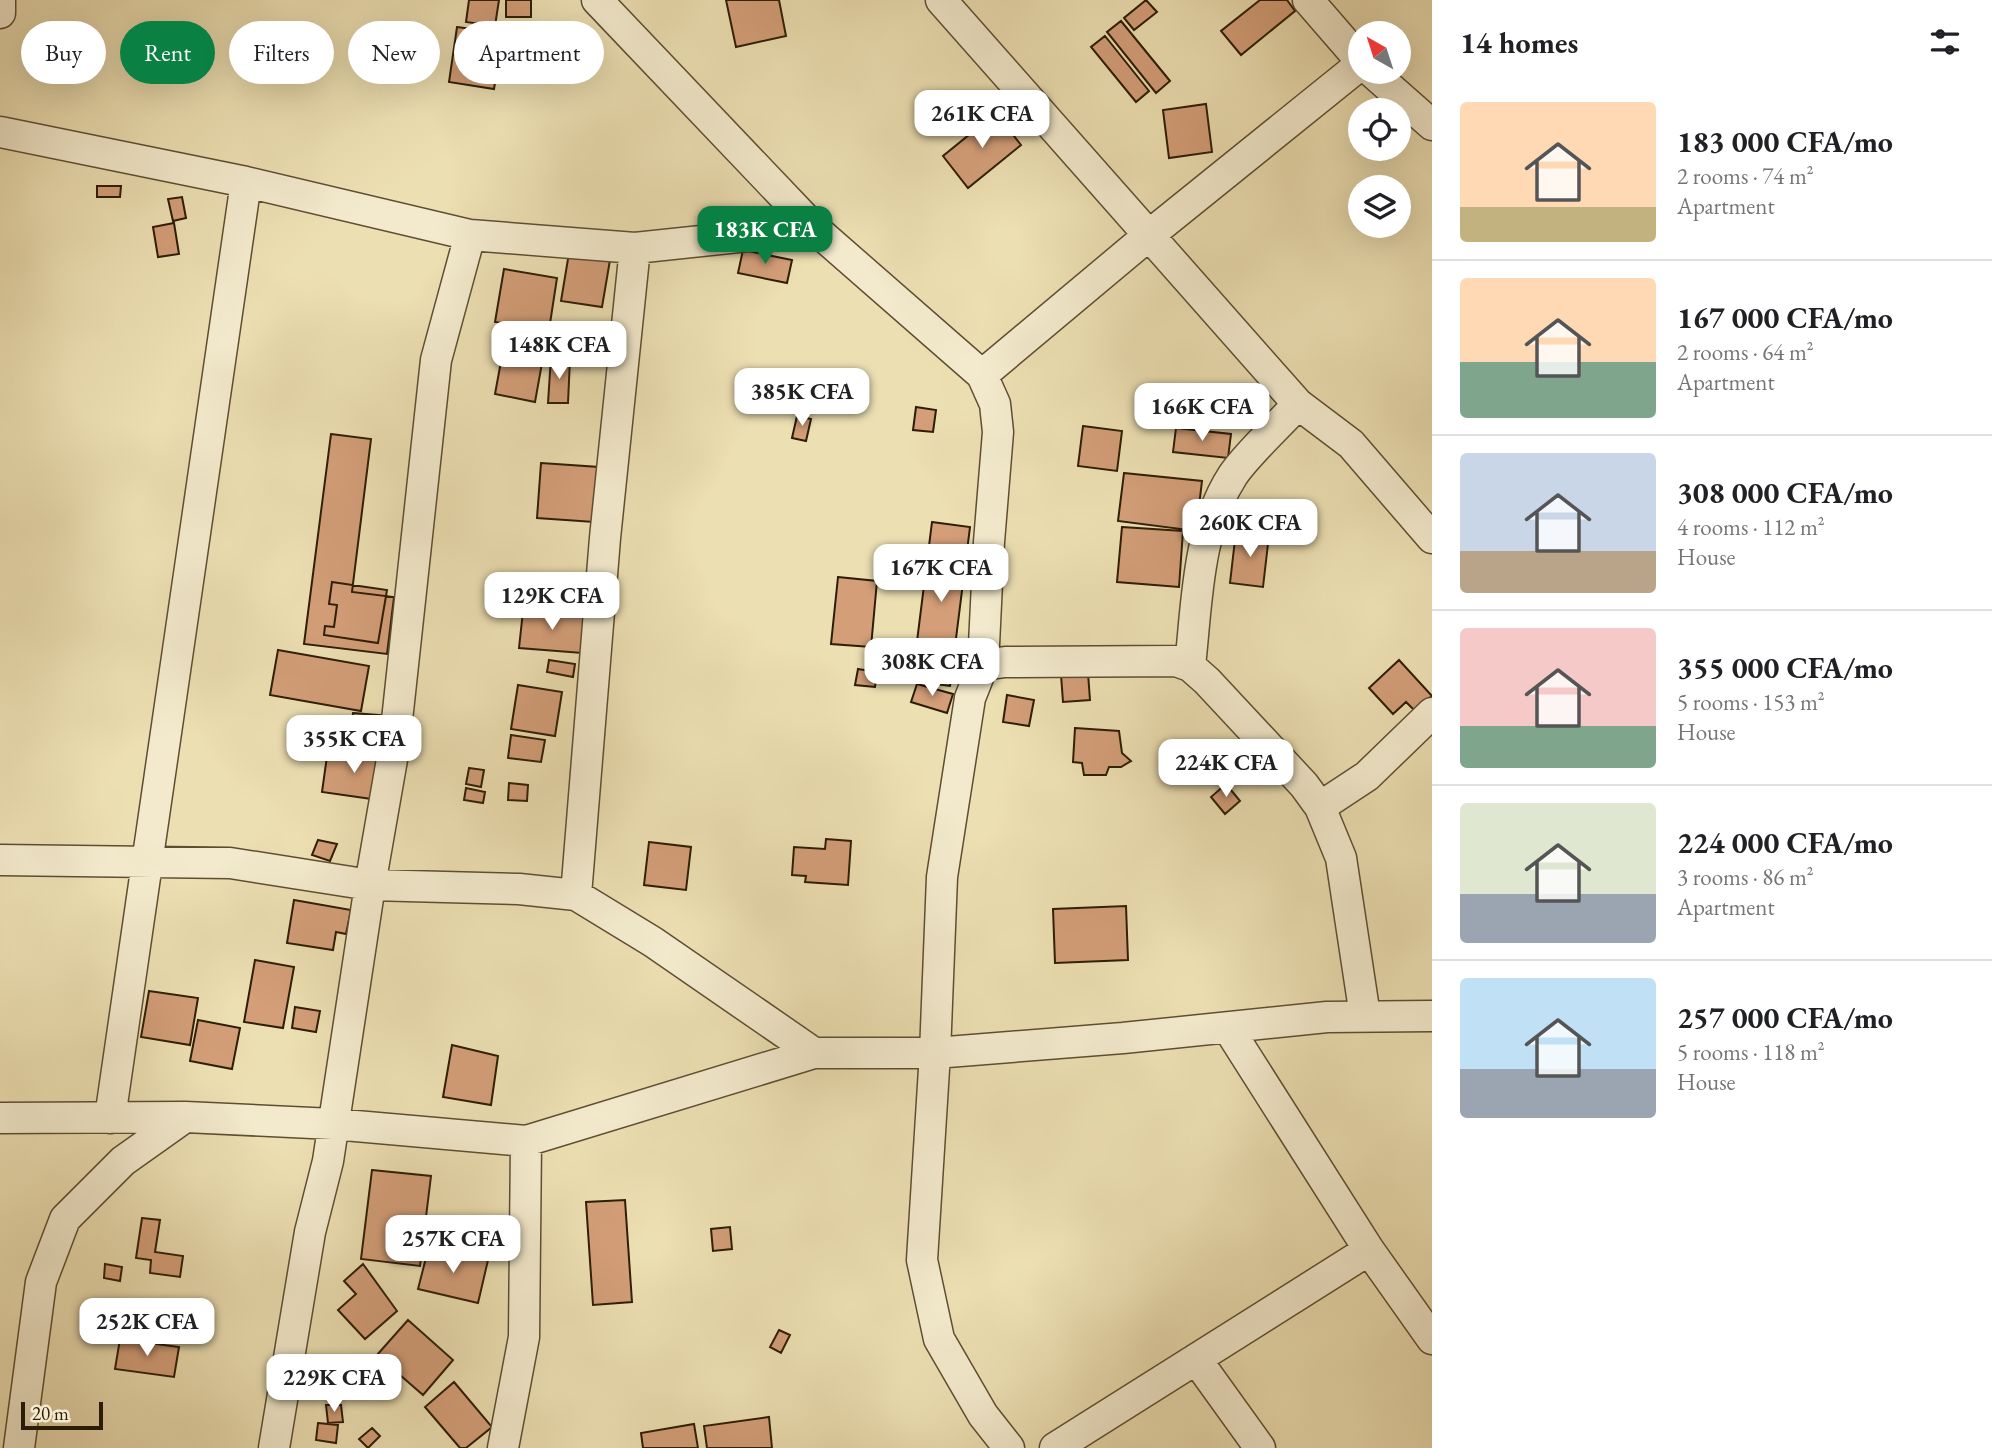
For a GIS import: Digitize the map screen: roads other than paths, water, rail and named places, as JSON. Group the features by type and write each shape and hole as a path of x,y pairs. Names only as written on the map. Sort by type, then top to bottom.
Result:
{"street":[{"path":"0,0 0,13"},
{"path":"597,0 815,229 982,375 995,404 998,432 989,542 984,665 970,698 942,877 935,1053 922,1260 939,1339 983,1415 1009,1448"},
{"path":"941,0 1298,404 1351,444 1432,538"},
{"path":"1308,0 1348,48"},
{"path":"982,375 1348,72"},
{"path":"1386,84 1432,125"},
{"path":"0,132 246,182 470,235 635,248 815,229"},
{"path":"110,1118 246,182"},
{"path":"274,1448 310,1232 328,1161 394,748 436,360 470,235"},
{"path":"576,895 605,538 635,248"},
{"path":"1190,666 1203,556 1215,511 1234,474 1298,404"},
{"path":"984,665 1005,662 1176,661 1190,666 1207,681 1287,766 1320,807 1341,859 1365,1016"},
{"path":"1320,807 1367,776 1432,713"},
{"path":"0,860 230,863 370,885 519,888 576,895 653,943 814,1053"},
{"path":"0,1118 185,1117 333,1124 526,1141 814,1053 935,1053 1365,1016 1432,1016"},
{"path":"1228,1028 1369,1250 1432,1339"},
{"path":"19,1448 41,1283 65,1219 123,1161 185,1117"},
{"path":"503,1448 524,1337 526,1141"},
{"path":"1055,1448 1369,1250"},
{"path":"1196,1359 1260,1448"}]}
